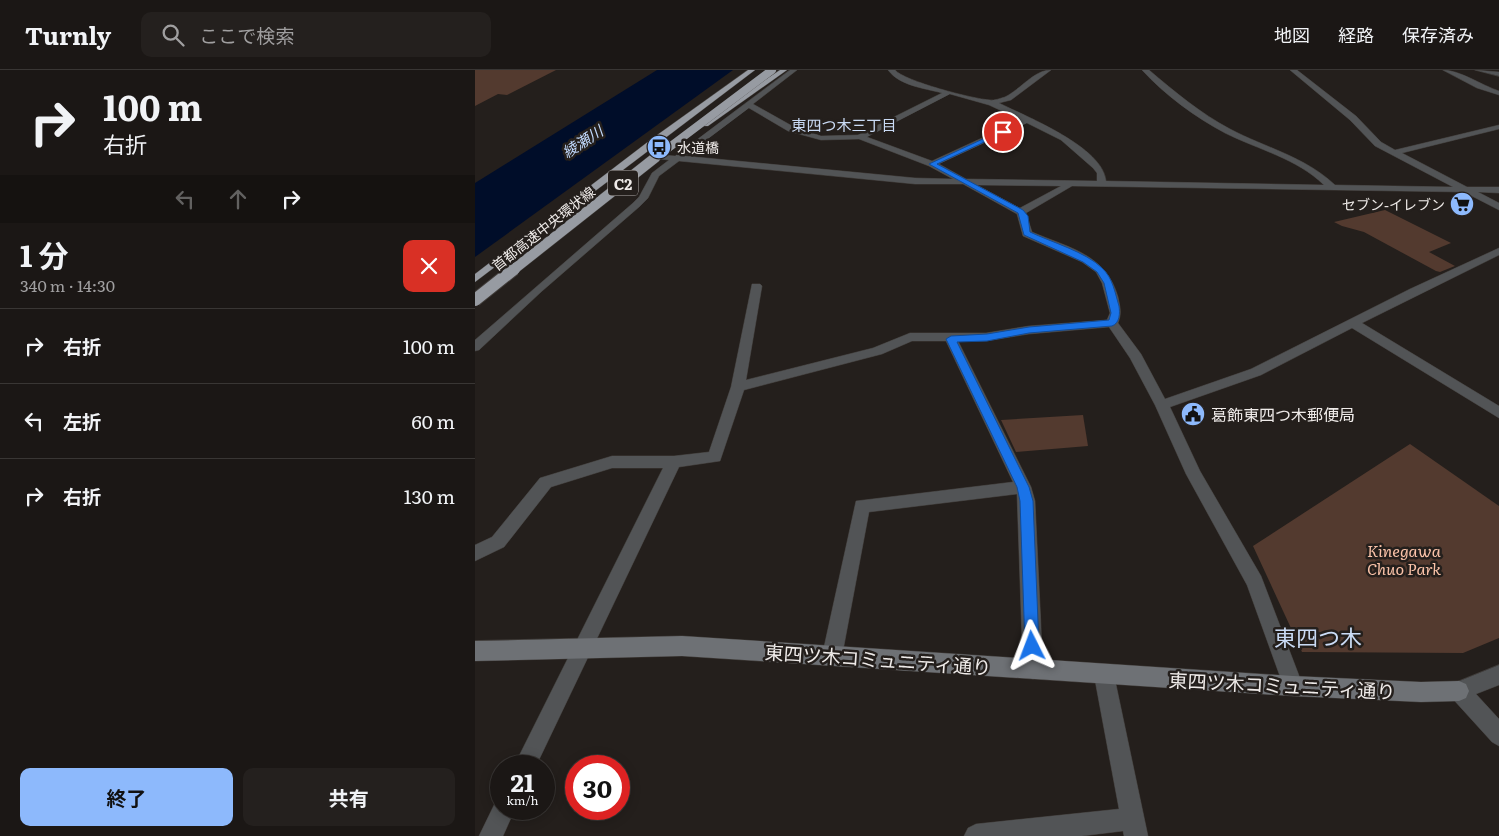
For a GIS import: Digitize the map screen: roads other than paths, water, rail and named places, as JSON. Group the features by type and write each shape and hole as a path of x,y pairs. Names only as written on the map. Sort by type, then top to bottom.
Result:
{"highway":[{"name":"首都高速中央環状線","path":"475,300 657,154 772,70"},
{"path":"657,154 784,70"},
{"name":"首都高速中央環状線","path":"475,279 656,140 750,72"}],"main road":[{"path":"475,294 766,70"},
{"name":"東四ツ木コミュニティ通り","path":"475,651 682,646 1293,686 1421,692 1459,690"}],"street":[{"path":"475,347 521,307 537,290 636,205 643,198 655,175 794,70"},
{"path":"891,70 896,76 909,82 992,103 1065,138 1096,166 1101,173 1102,184"},
{"path":"992,103 1008,98 1048,70"},
{"path":"1145,70 1194,111 1228,131 1316,172 1332,187"},
{"path":"1293,70 1353,118 1378,144 1396,152 1462,190 1499,207"},
{"path":"1446,70 1479,87 1499,93"},
{"path":"1478,70 1499,74"},
{"path":"860,137 949,92"},
{"path":"749,105 791,129 821,138 860,137 932,164 1020,212 1024,216 1027,234 1086,260 1100,270 1108,283 1116,313 1112,323"},
{"path":"932,164 1029,120"},
{"path":"1396,152 1499,127"},
{"path":"657,154 677,158 915,181 1070,185 1499,190"},
{"path":"1020,212 1070,185"},
{"path":"1162,405 1256,372 1352,322 1499,251"},
{"path":"475,553 498,542 546,482 612,462 674,462 715,457 737,387 756,286"},
{"path":"1352,322 1499,413"},
{"path":"737,387 877,351 910,337 987,338 1029,330 1112,323"},
{"path":"1112,323 1136,357 1162,405 1194,474 1255,582 1293,686"},
{"path":"951,339 1023,487 1027,501 1033,669"},
{"path":"530,755 674,462"},
{"path":"832,656 862,506 1023,487"},
{"path":"976,836 1134,827 1104,674"},
{"path":"1499,675 1459,690 1499,735"},
{"path":"491,836 499,820"}],"water":[{"name":"綾瀬川","path":"657,70 733,70 475,257 475,183"}],"place":[{"name":"水道橋","path":"659,147"},
{"name":"セブン-イレブン","path":"1462,204"},
{"name":"葛飾東四つ木郵便局","path":"1193,414"}],"district":[{"name":"東四つ木三丁目","path":"844,124"},
{"name":"東四つ木","path":"1318,636"}],"park label":[{"name":"Kinegawa Chuo Park","path":"1404,559"}]}
